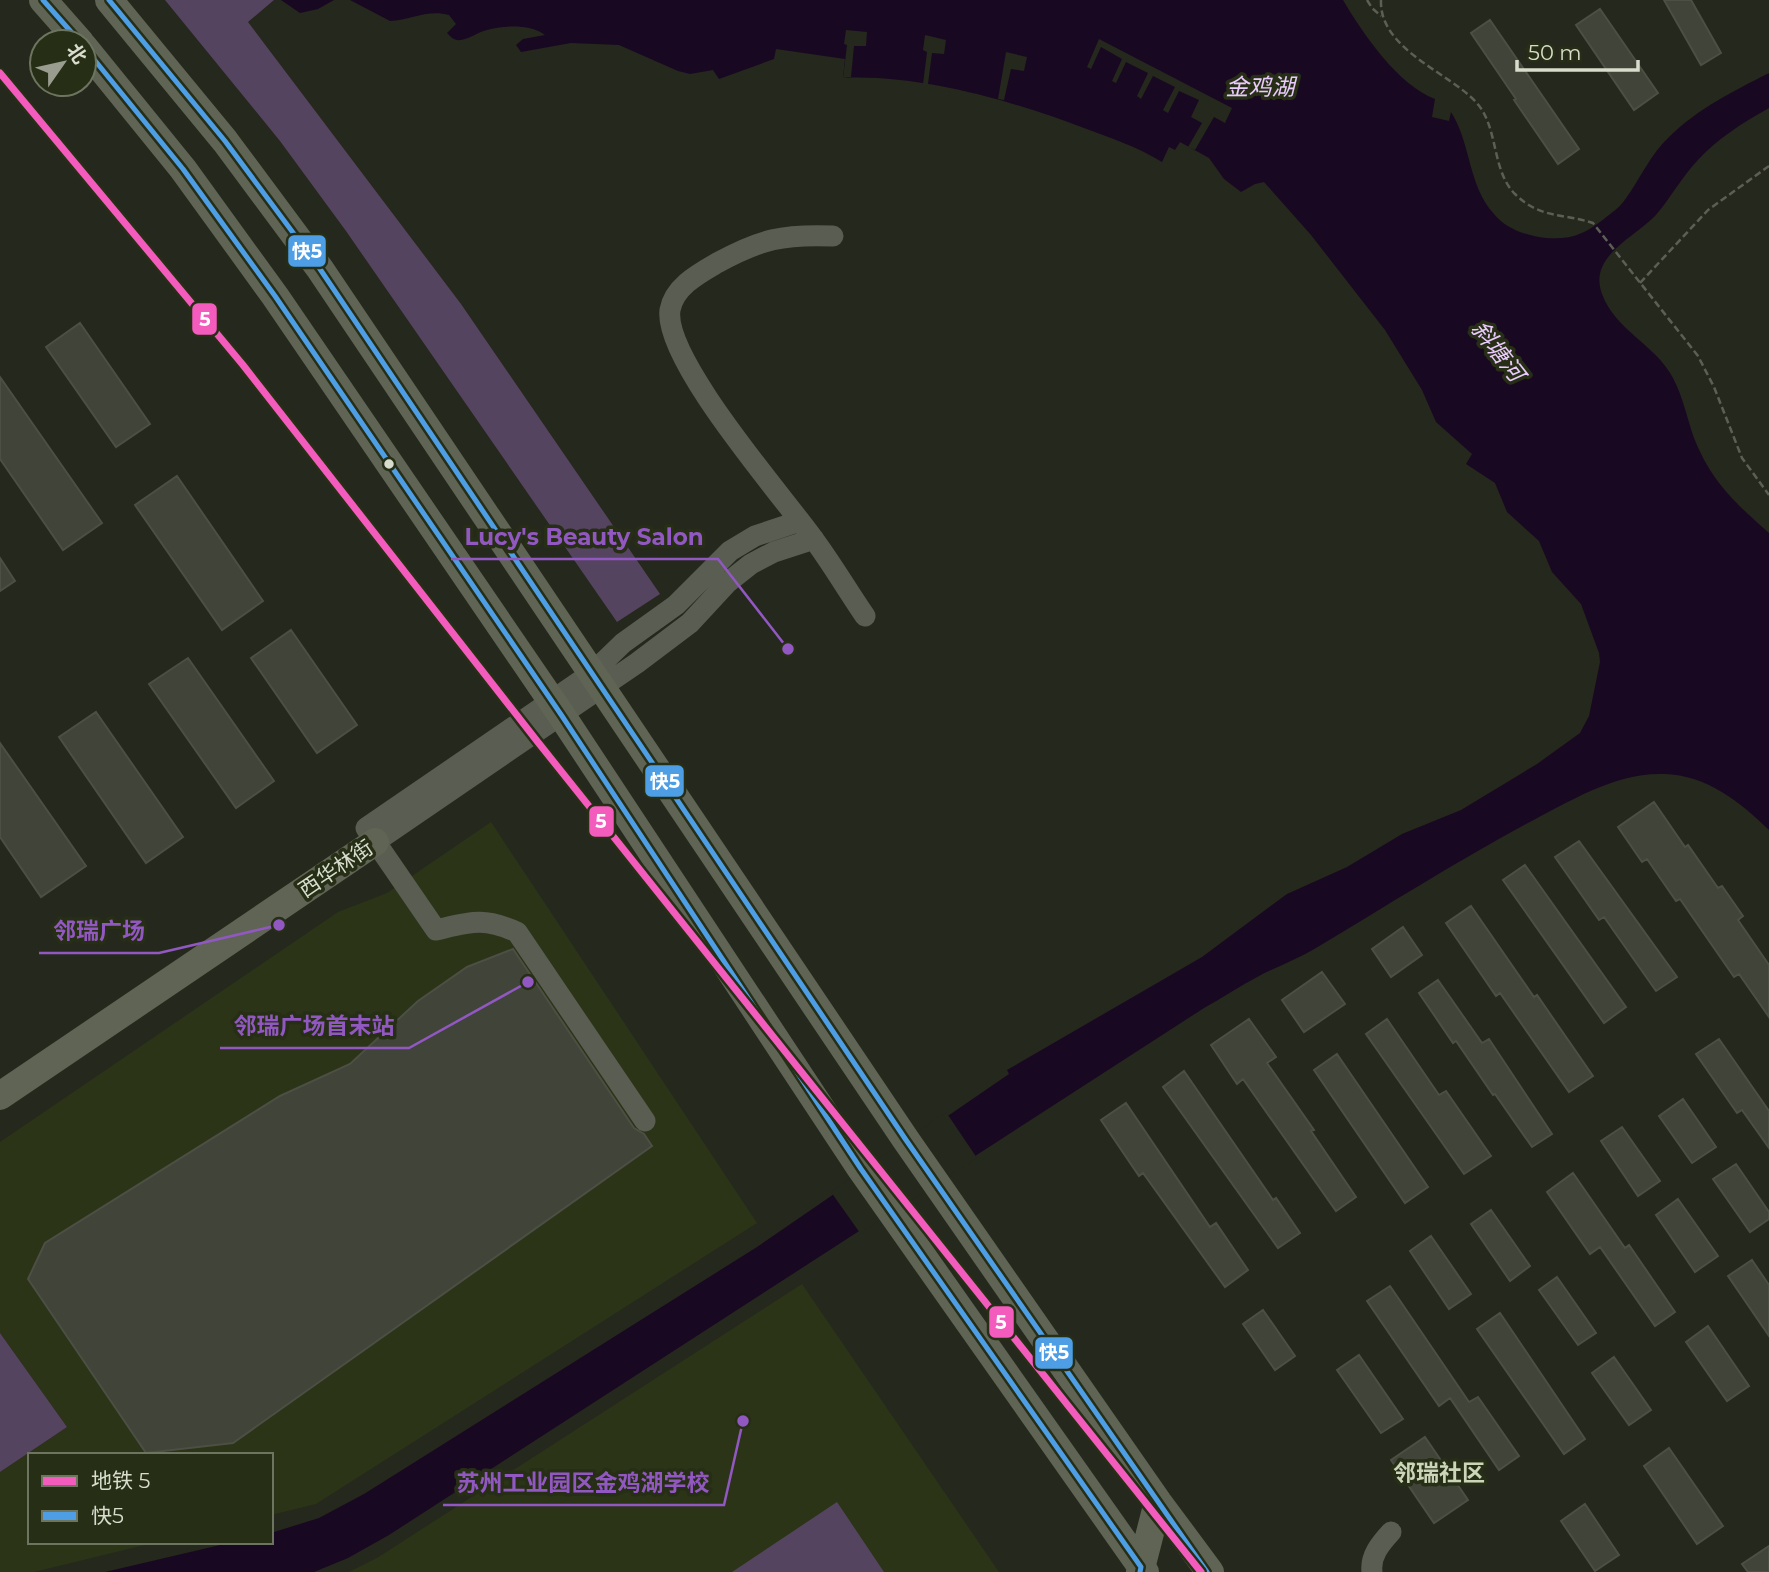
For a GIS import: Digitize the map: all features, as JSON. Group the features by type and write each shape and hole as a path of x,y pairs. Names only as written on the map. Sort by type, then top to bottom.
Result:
{"main road":[{"path":"43,0 68,28"},
{"path":"109,0 225,141 312,258 906,1140 1208,1571"},
{"path":"98,64 230,232 557,709 861,1169 1142,1570"},
{"name":"西华林街","path":"0,1076 371,835"},
{"name":"西华林街","path":"0,1096 371,835"},
{"path":"1142,1570 1158,1502"}],"street":[{"path":"833,236 798,234 772,238 744,249 683,286 674,298 670,313 674,334 683,355 708,399 814,539 865,616"},
{"path":"597,681 624,643 676,605 730,551 755,536 800,521"},
{"path":"597,681 690,623 727,583 751,564 774,552 814,539"},
{"name":"西华林街","path":"371,835 597,681"},
{"path":"371,835 436,929 494,922 517,932 645,1121"},
{"path":"1372,1572 1378,1546 1391,1532"}],"path":[{"path":"1367,0 1385,19"},
{"path":"1381,0 1381,13 1411,55 1478,104 1489,125 1502,170 1514,193 1539,213 1575,217 1593,223 1698,356 1714,387 1742,458 1769,495"},
{"path":"1640,283 1708,210 1769,166"}],"shaded area":[{"path":"165,0 274,0 248,22 461,304 660,594 617,622 346,231 280,141"},
{"path":"491,822 757,1223 316,1504 273,1515 273,1453 28,1453 67,1427 0,1333 0,1142 338,912 387,893"},
{"path":"802,1284 999,1572 349,1572 377,1558"},
{"path":"0,1333 67,1427 0,1472"},
{"path":"28,1453 28,1544 149,1544 34,1572 0,1572 0,1472"},
{"path":"837,1502 884,1572 732,1572"}],"water":[{"path":"281,0 334,0 318,9 300,13"},
{"path":"350,0 1343,0 1371,43 1395,70 1421,92 1435,99 1432,117 1449,121 1451,112 1458,124 1479,191 1494,214 1517,231 1546,238 1570,237 1597,224 1622,204 1656,151 1681,126 1717,101 1769,73 1769,108 1730,132 1705,153 1655,216 1607,258 1599,281 1602,294 1616,318 1666,366 1682,400 1694,438 1716,479 1769,533 1769,830 1734,800 1694,779 1664,774 1646,775 1610,783 1593,790 1499,839 1309,952 1259,976 1204,1008 389,1535 348,1558 314,1572 105,1572 224,1544 273,1544 273,1532 319,1518 364,1494 757,1247 1009,1074 1007,1070 1202,957 1287,894 1347,867 1402,834 1461,810 1537,764 1580,733 1589,716 1600,662 1581,604 1552,572 1539,541 1507,512 1495,483 1466,464 1472,454 1436,422 1422,390 1385,330 1311,235 1264,182 1241,192 1224,179 1209,158 1180,142 1175,150 1169,147 1162,162 1114,139 997,99 903,80 843,78 845,59 776,49 774,59 719,79 713,70 690,74 678,71 619,45 571,43 521,52 516,45 523,39 545,35 525,27 493,28 456,40 447,33 456,24 449,15 427,14 390,21"}],"pier":[{"path":"846,30 867,32 866,46 854,46 851,77 843,78 847,45 844,44"},
{"path":"925,35 946,40 944,54 932,53 928,84 923,84 927,52 923,50"},
{"path":"1099,39 1232,108 1225,123 1214,117 1195,150 1188,147 1202,123 1191,117 1199,100 1179,91 1168,113 1163,110 1175,87 1153,76 1141,99 1137,96 1148,73 1126,62 1116,83 1112,81 1122,59 1101,47 1091,69 1087,67"},
{"path":"1006,52 1027,57 1024,71 1011,69 1004,100 998,99"},
{"path":"946,1112 977,1158 860,1233 831,1192"}],"building":[{"path":"1664,0 1691,0 1721,53 1701,65"},
{"path":"1600,9 1658,93 1634,110 1576,25"},
{"path":"1490,20 1579,149 1558,164 1471,33"},
{"path":"80,323 150,424 116,447 46,347"},
{"path":"0,377 102,523 63,550 0,459"},
{"path":"177,476 263,601 222,630 135,505"},
{"path":"0,558 15,581 0,591"},
{"path":"291,630 357,725 317,753 251,658"},
{"path":"188,658 274,781 236,808 149,684"},
{"path":"96,712 183,837 146,863 59,737"},
{"path":"0,743 86,866 41,897 0,837"},
{"path":"1654,802 1685,847 1688,845 1718,888 1722,886 1743,916 1738,920 1769,965 1769,1017 1739,974 1734,977 1680,899 1676,901 1647,859 1642,862 1618,827"},
{"path":"1579,841 1677,977 1656,991 1604,917 1599,920 1555,857"},
{"path":"1525,865 1626,1007 1604,1023 1503,880"},
{"path":"1471,906 1593,1076 1569,1092 1500,993 1496,996 1446,923"},
{"path":"1403,927 1422,955 1391,977 1372,949"},
{"path":"513,949 634,1128 644,1134 652,1146 233,1443 146,1453 28,1279 45,1243 280,1096 350,1064 418,1001 467,967"},
{"path":"1322,972 1345,1004 1304,1032 1282,1000"},
{"path":"1438,980 1482,1043 1489,1039 1552,1134 1532,1147 1456,1041 1453,1043 1419,993"},
{"path":"1249,1019 1276,1057 1267,1063 1356,1197 1336,1211 1243,1079 1237,1084 1211,1045"},
{"path":"1387,1019 1439,1095 1446,1091 1491,1156 1464,1174 1366,1034"},
{"path":"1719,1039 1769,1111 1769,1148 1742,1110 1737,1113 1696,1054"},
{"path":"1337,1054 1428,1187 1405,1203 1314,1070"},
{"path":"1184,1071 1273,1200 1276,1198 1300,1233 1278,1248 1163,1087"},
{"path":"1683,1099 1716,1147 1692,1163 1659,1116"},
{"path":"1126,1103 1210,1227 1216,1223 1248,1270 1225,1287 1143,1173 1139,1176 1101,1120"},
{"path":"1622,1127 1660,1181 1638,1196 1601,1141"},
{"path":"1736,1164 1769,1212 1769,1219 1750,1232 1713,1179"},
{"path":"1573,1173 1625,1248 1629,1245 1675,1312 1655,1326 1600,1247 1590,1254 1547,1192"},
{"path":"1678,1199 1718,1256 1695,1272 1656,1215"},
{"path":"1491,1210 1530,1266 1510,1281 1471,1224"},
{"path":"1431,1236 1471,1294 1449,1309 1410,1251"},
{"path":"1752,1260 1769,1285 1769,1336 1728,1276"},
{"path":"1557,1277 1596,1333 1578,1345 1539,1290"},
{"path":"1390,1286 1469,1402 1478,1397 1519,1456 1499,1470 1450,1398 1439,1406 1367,1301"},
{"path":"1263,1310 1295,1356 1275,1370 1243,1324"},
{"path":"1500,1313 1585,1439 1564,1454 1477,1329"},
{"path":"1708,1326 1749,1386 1727,1401 1686,1342"},
{"path":"1359,1355 1403,1419 1381,1433 1337,1370"},
{"path":"1614,1357 1651,1410 1629,1425 1592,1373"},
{"path":"1425,1437 1468,1500 1434,1523 1391,1460"},
{"path":"1669,1448 1723,1526 1697,1544 1644,1466"},
{"path":"1585,1504 1619,1555 1595,1571 1561,1521"},
{"path":"1769,1546 1769,1572 1748,1572 1742,1564"}],"metro line":[{"name":"5","path":"0,73 243,365 537,741 1201,1572"}],"transit line":[{"name":"快5","path":"43,0 68,28"},
{"name":"快5","path":"109,0 225,141 320,269 906,1140 1207,1572"},
{"name":"快5","path":"98,64 183,169 275,296 562,716 861,1169 1141,1567 1140,1572"}],"place":[{"name":"Lucy's Beauty Salon","path":"788,649"},
{"name":"邻瑞广场","path":"279,925"},
{"name":"邻瑞广场首末站","path":"528,982"},
{"name":"苏州工业园区金鸡湖学校","path":"743,1421"}],"district":[{"name":"邻瑞社区","path":"1439,1473"}],"water label":[{"name":"金鸡湖","path":"1260,87"},
{"name":"斜塘河","path":"1498,351"}]}
